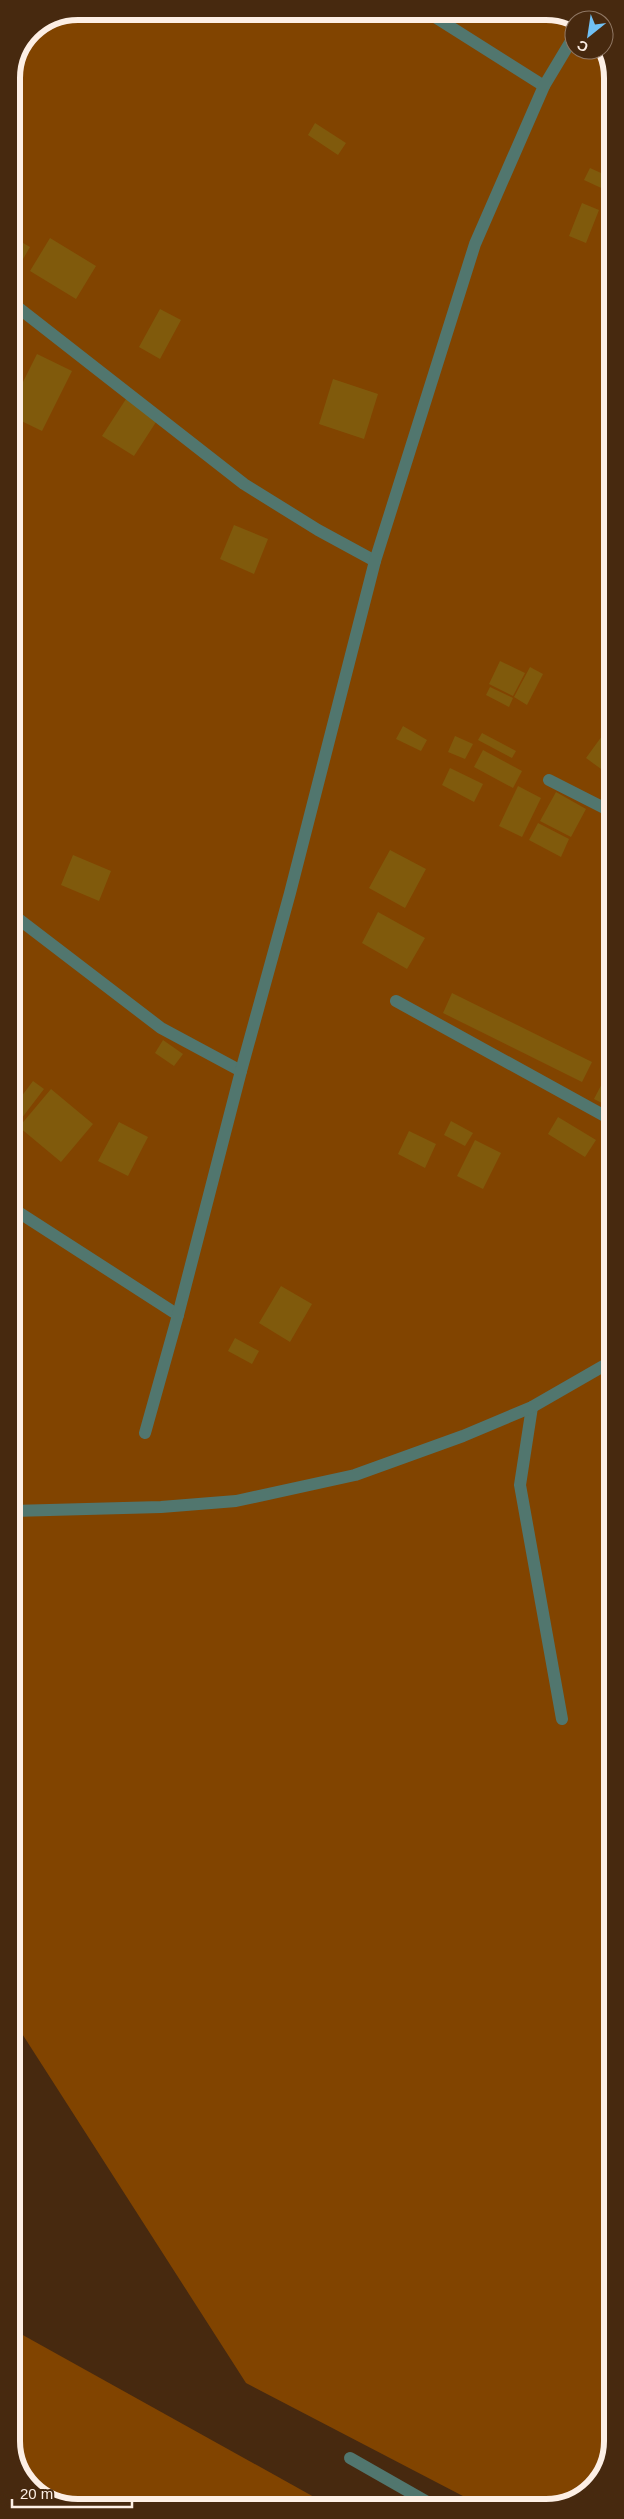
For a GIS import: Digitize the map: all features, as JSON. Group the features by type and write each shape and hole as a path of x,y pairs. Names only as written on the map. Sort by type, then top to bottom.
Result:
{"street":[{"path":"440,20 544,86"},
{"path":"145,1433 178,1315 240,1071 290,893 375,561 475,244 544,86 564,53"},
{"path":"20,309 244,484 318,530 375,561"},
{"path":"549,780 604,808"},
{"path":"20,920 161,1028 240,1071"},
{"path":"396,1001 604,1116"},
{"path":"20,1213 178,1315"},
{"path":"20,1512 162,1507 236,1501 355,1475 463,1436 532,1407 604,1366"},
{"path":"532,1407 520,1485 562,1719"},
{"path":"350,2458 422,2499"}],"shaded area":[{"path":"549,20 564,23 564,60 601,60 603,67 604,2448 601,2459 590,2479 575,2491 564,2496 546,2499 469,2499 246,2383 20,2030 20,78 24,56 37,37 56,24 67,21"},
{"path":"20,2333 318,2499 75,2499 56,2495 40,2485 32,2476 24,2463 21,2452"}],"building":[{"path":"315,123 346,143 338,155 308,135"},
{"path":"590,168 604,174 604,189 584,180"},
{"path":"582,203 599,210 586,243 569,236"},
{"path":"50,238 96,266 76,299 30,271"},
{"path":"20,241 30,247 20,264"},
{"path":"160,309 181,320 160,359 139,347"},
{"path":"37,354 72,371 42,431 20,420 20,388"},
{"path":"333,379 378,394 364,439 319,424"},
{"path":"126,399 158,419 134,456 102,436"},
{"path":"234,525 268,539 254,574 220,559"},
{"path":"500,661 525,673 513,696 489,684"},
{"path":"530,667 543,674 527,705 514,697"},
{"path":"490,687 513,698 509,707 486,695"},
{"path":"403,726 427,740 421,751 396,739"},
{"path":"482,733 516,751 512,758 478,740"},
{"path":"455,736 473,744 465,759 448,752"},
{"path":"602,736 604,737 604,771 586,758"},
{"path":"483,750 522,771 513,788 474,767"},
{"path":"450,768 483,784 474,802 442,785"},
{"path":"518,786 541,798 522,837 499,826"},
{"path":"556,792 586,809 571,837 540,821"},
{"path":"538,823 569,839 561,857 529,840"},
{"path":"390,850 426,869 405,908 369,888"},
{"path":"73,855 111,871 99,901 61,885"},
{"path":"378,912 425,938 407,969 362,943"},
{"path":"452,993 592,1062 582,1082 443,1013"},
{"path":"163,1040 183,1054 174,1066 155,1053"},
{"path":"604,1080 604,1104 594,1099"},
{"path":"33,1081 44,1089 20,1120 20,1098"},
{"path":"51,1089 93,1124 61,1162 20,1128"},
{"path":"558,1117 596,1140 585,1157 548,1134"},
{"path":"451,1121 473,1133 465,1146 444,1135"},
{"path":"119,1122 148,1137 128,1176 98,1161"},
{"path":"409,1131 436,1144 425,1168 398,1154"},
{"path":"475,1140 501,1153 483,1189 457,1176"},
{"path":"281,1286 312,1304 290,1342 259,1323"},
{"path":"235,1338 259,1351 252,1364 228,1351"}]}
